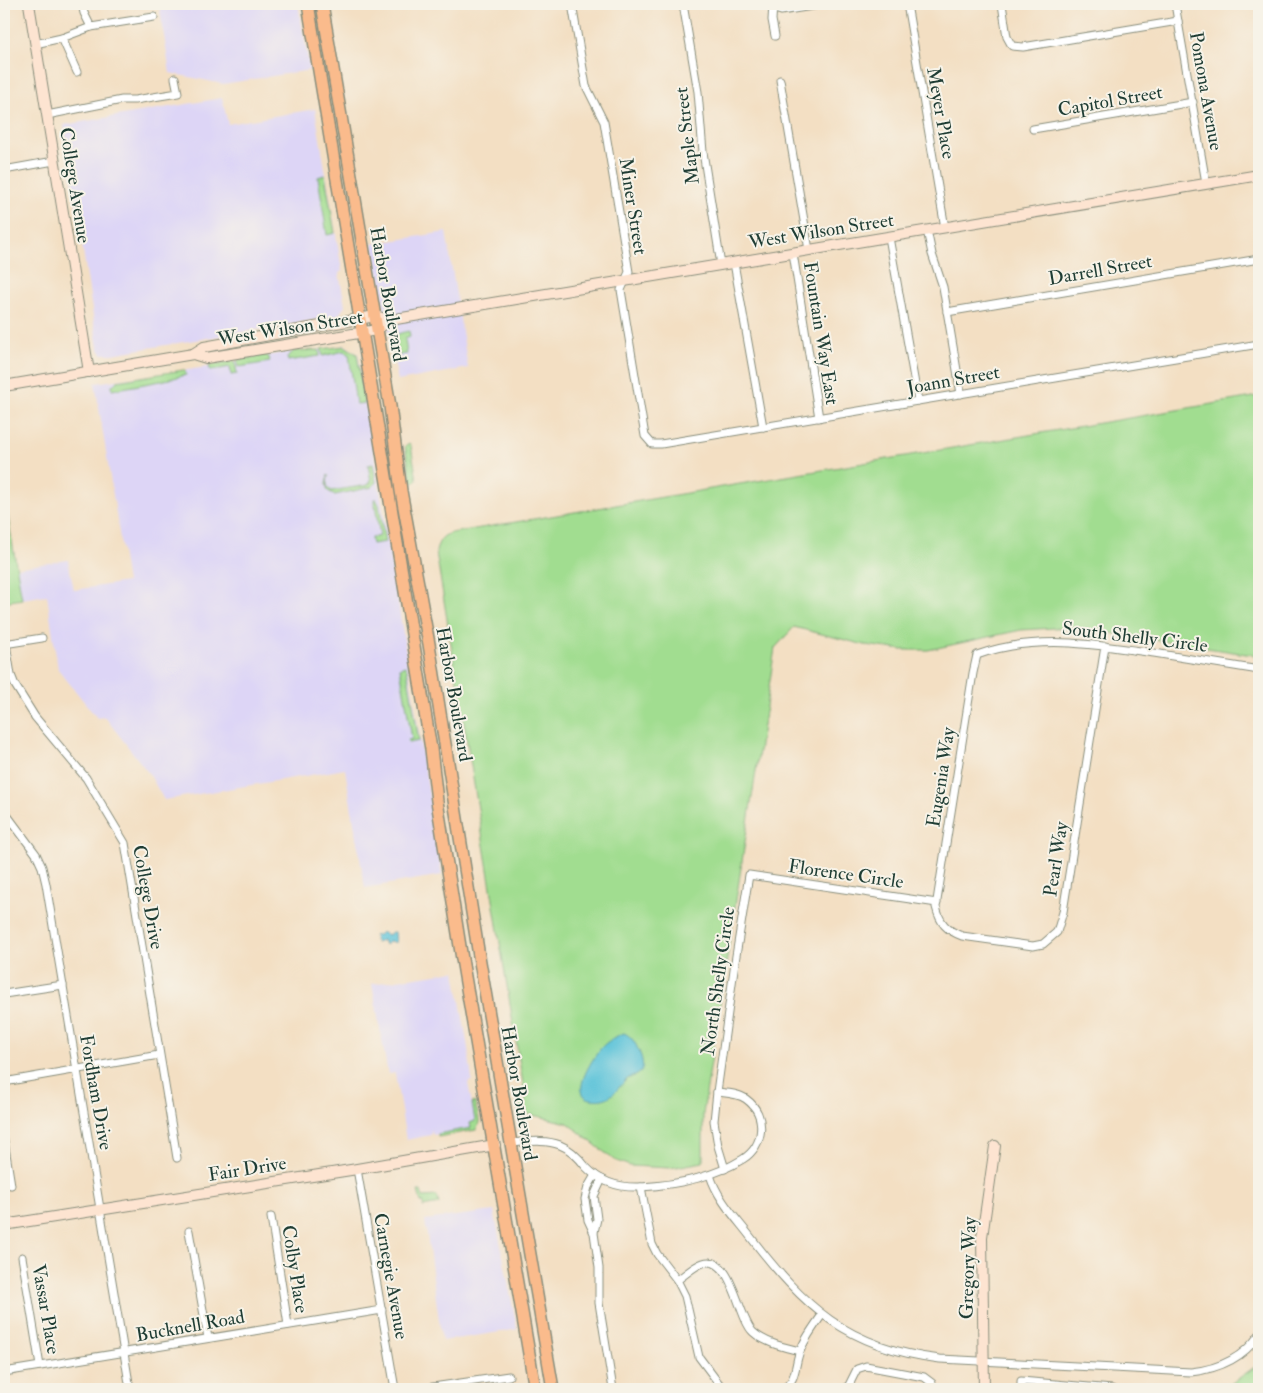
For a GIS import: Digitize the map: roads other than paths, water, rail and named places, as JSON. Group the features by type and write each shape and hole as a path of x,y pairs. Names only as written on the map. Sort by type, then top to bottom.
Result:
{"main road":[{"name":"Harbor Boulevard","path":"308,4 431,749 437,801 462,959 535,1389"},
{"name":"Harbor Boulevard","path":"322,4 553,1389"},
{"path":"495,1145 511,1143"}],"street":[{"name":"College Avenue","path":"29,4 89,372"},
{"path":"82,4 91,27"},
{"name":"Miner Street","path":"572,4 586,86 604,122 629,272 621,291 645,436 652,444"},
{"name":"Maple Street","path":"683,4 698,92 703,152 720,265"},
{"path":"775,36 772,20 774,7 781,11 825,4"},
{"name":"Meyer Place","path":"907,4 945,228"},
{"path":"1002,4 1007,37 1012,46 1023,47 1178,21"},
{"name":"Pomona Avenue","path":"1175,4 1206,183"},
{"path":"35,44 62,38 91,27 154,17"},
{"path":"62,38 77,72"},
{"path":"47,115 122,100 135,100 178,93 175,78"},
{"path":"780,80 809,250"},
{"name":"Capitol Street","path":"1033,129 1193,102"},
{"path":"4,170 54,161"},
{"name":"West Wilson Street","path":"4,386 193,354 204,346 375,316 388,320 1259,174"},
{"path":"927,230 942,287 961,394"},
{"path":"889,237 918,401"},
{"name":"Fountain Way East","path":"793,253 819,418"},
{"name":"Darrell Street","path":"947,312 1259,259"},
{"path":"734,263 762,427"},
{"name":"West Wilson Street","path":"193,354 206,358 363,333 377,330 388,320"},
{"name":"Joann Street","path":"652,444 1259,344"},
{"path":"5,644 42,638"},
{"name":"South Shelly Circle","path":"977,655 1030,643 1070,642 1259,670"},
{"name":"College Drive","path":"5,644 11,675 15,685 35,716 86,778 125,843 177,1158"},
{"name":"Pearl Way","path":"937,903 940,921 954,933 962,936 1033,946 1048,941 1057,932 1064,904 1105,646"},
{"name":"Eugenia Way","path":"937,903 977,655"},
{"name":"Fordham Drive","path":"4,811 40,860 46,884 130,1389"},
{"name":"Florence Circle","path":"749,876 937,903"},
{"name":"North Shelly Circle","path":"725,1169 715,1133 714,1121 735,962 749,876"},
{"path":"4,994 63,985"},
{"path":"4,1082 159,1054"},
{"path":"511,1143 543,1142 560,1145 573,1153 602,1179 621,1186 641,1187 710,1175 725,1169 754,1150 761,1134 760,1118 757,1110 751,1103 740,1096 717,1092"},
{"path":"4,1141 11,1186"},
{"name":"Fair Drive","path":"4,1225 495,1145"},
{"name":"Gregory Way","path":"984,1389 982,1237 995,1146"},
{"name":"Carnegie Avenue","path":"357,1168 395,1389"},
{"path":"595,1174 586,1194 587,1210 588,1220 594,1233 599,1268 599,1303 613,1389"},
{"path":"710,1175 712,1183 725,1204 773,1267 797,1293 822,1315 864,1340 911,1356 984,1362 1191,1372 1229,1362 1249,1347 1259,1335"},
{"path":"594,1233 597,1220 594,1196 602,1179"},
{"path":"641,1187 652,1244 657,1254 677,1280 687,1301 699,1357 723,1389"},
{"path":"587,1210 595,1209"},
{"name":"Colby Place","path":"271,1217 288,1325"},
{"path":"189,1231 208,1338"},
{"name":"Vassar Place","path":"22,1257 40,1366"},
{"path":"677,1280 701,1263 710,1262 719,1266 732,1284 744,1319 753,1332 769,1342 799,1351"},
{"name":"Bucknell Road","path":"4,1372 382,1310"},
{"path":"782,1389 788,1386 793,1377 799,1351 808,1333 822,1315"},
{"path":"848,1389 857,1369 866,1366 924,1377 932,1383 934,1389"},
{"path":"419,1389 509,1376"},
{"path":"1021,1389 1021,1381 1077,1388 1112,1389"}],"water":[{"path":"381,932 388,935 395,932 396,943 390,941 385,945 383,940 376,943 374,935 378,935"},
{"path":"624,1033 636,1045 642,1062 642,1069 637,1075 627,1079 608,1097 591,1099 585,1096 582,1090 582,1083 589,1066 606,1043"}]}
